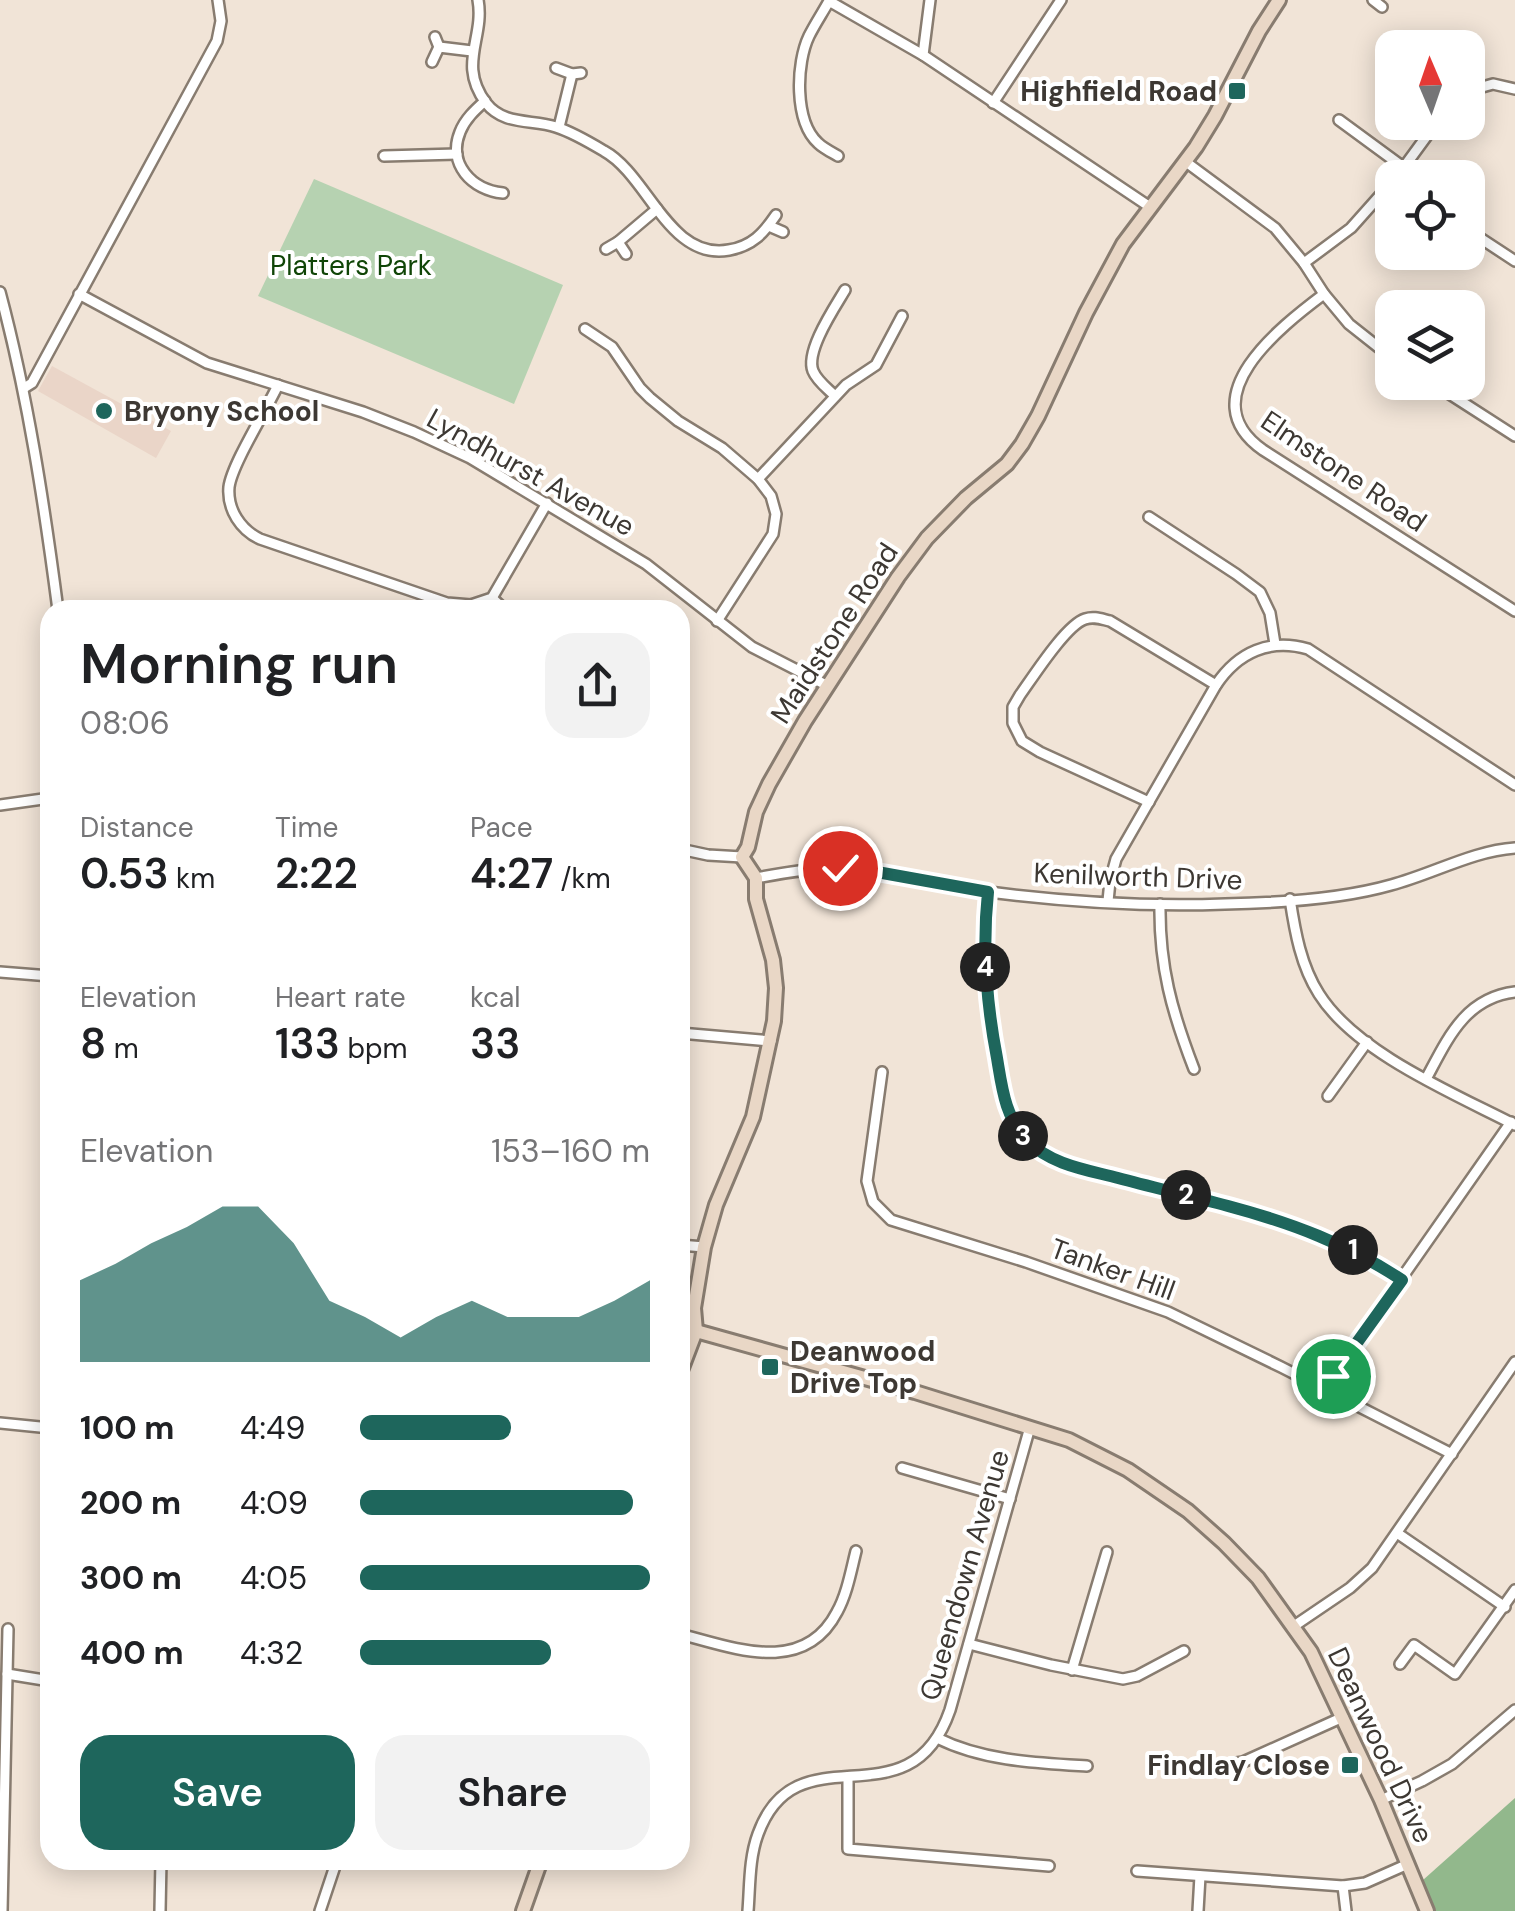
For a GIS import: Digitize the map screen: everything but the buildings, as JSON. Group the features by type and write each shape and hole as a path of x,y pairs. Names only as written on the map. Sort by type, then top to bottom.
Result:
{"street":[{"path":"24,388 32,383 217,41 221,21 218,0"},
{"path":"478,0 480,23 472,68 485,101 500,114 559,127 611,154 686,240 711,250 746,246 776,216"},
{"path":"923,55 930,0"},
{"path":"993,103 1061,0"},
{"name":"Maidstone Road","path":"742,857 768,784 898,577 927,538 1022,444 1115,256 1186,162 1279,0"},
{"path":"838,156 817,143 807,129 800,92 808,38 829,1 923,55 1150,207"},
{"path":"432,62 437,42 472,51"},
{"path":"556,68 576,74 559,127"},
{"path":"1485,86 1494,84 1515,89"},
{"path":"485,101 472,112 460,132 457,154 473,183 503,193"},
{"path":"1340,120 1394,160"},
{"path":"1408,160 1423,140"},
{"path":"384,156 457,154"},
{"path":"1186,162 1264,218 1304,262 1324,294 1375,346"},
{"path":"1304,262 1351,228 1375,201"},
{"path":"606,249 656,209"},
{"path":"768,226 783,232"},
{"path":"1485,241 1515,261"},
{"path":"618,242 626,254"},
{"path":"835,396 814,374 812,362 816,344 846,290"},
{"path":"0,292 24,388 56,600"},
{"name":"Lyndhurst Avenue","path":"79,294 207,363 363,412 470,458 646,564 752,647 828,686"},
{"name":"Elmstone Road","path":"1324,294 1274,336 1243,374 1234,395 1242,428 1263,450 1515,612"},
{"path":"758,478 835,396 876,366 902,316"},
{"path":"585,329 612,347 640,388 664,410 722,448 758,478 774,504 773,534 717,621"},
{"path":"278,385 230,484 230,503 243,528 260,539 439,600"},
{"path":"1459,400 1515,436"},
{"path":"486,600 492,598 547,503"},
{"path":"1148,517 1260,592 1270,613 1275,644"},
{"path":"1149,802 1022,741 1012,723 1020,695 1070,629 1091,618 1119,626 1216,685"},
{"path":"1108,902 1116,859 1216,685 1247,654 1263,647 1298,646 1318,654 1515,785"},
{"path":"0,804 40,799"},
{"name":"Kenilworth Drive","path":"756,878 840,868 988,892 1108,902 1229,904 1334,896 1389,886 1486,853 1515,848"},
{"path":"690,852 742,857 756,878 756,899 775,970 776,1007 753,1117 704,1247 694,1308 696,1331 690,1347"},
{"path":"988,892 984,948 990,1019 1006,1105 1017,1128 1032,1146 1065,1164 1309,1231 1343,1245 1402,1280"},
{"path":"1290,899 1300,950 1326,1005 1367,1042 1426,1079 1513,1124 1324,1389"},
{"path":"1160,904 1160,950 1166,987 1194,1069"},
{"path":"0,972 40,975"},
{"path":"1426,1079 1470,1010 1492,996 1515,992"},
{"path":"690,1034 771,1041"},
{"path":"1328,1096 1367,1042"},
{"name":"Tanker Hill","path":"882,1072 866,1180 873,1202 891,1220 1168,1312 1452,1454"},
{"path":"690,1246 704,1247"},
{"name":"Deanwood Drive","path":"696,1331 1030,1426 1085,1446 1168,1496 1242,1562 1271,1594 1312,1652 1381,1800 1427,1911"},
{"path":"1294,1626 1364,1576 1515,1362"},
{"path":"0,1423 40,1427"},
{"name":"Queendown Avenue","path":"748,1911 755,1842 774,1804 788,1790 832,1776 878,1776 898,1770 912,1763 938,1738 950,1710 1030,1426"},
{"path":"902,1468 1010,1499"},
{"path":"1397,1532 1504,1606"},
{"path":"690,1637 770,1654 810,1642 819,1637 836,1614 856,1551"},
{"path":"1072,1670 1107,1552"},
{"path":"1400,1664 1414,1644 1455,1674 1515,1590"},
{"path":"2,1911 8,1628"},
{"path":"969,1644 1072,1670 1130,1679 1184,1651"},
{"path":"7,1674 40,1679"},
{"path":"1381,1800 1452,1764 1515,1710"},
{"path":"1168,1768 1242,1762 1344,1718"},
{"path":"938,1738 965,1750 1020,1761 1087,1766"},
{"path":"848,1777 848,1849 1049,1866"},
{"path":"1138,1871 1343,1886 1365,1882 1408,1864"},
{"path":"160,1911 161,1870"},
{"path":"320,1911 334,1870"},
{"path":"523,1911 538,1870"},
{"path":"1198,1911 1200,1876"},
{"path":"1343,1886 1346,1911"}],"shaded area":[{"name":"Bryony School","path":"52,366 171,431 156,458 38,391"}],"green space":[{"name":"Platters Park","path":"314,179 563,285 514,404 258,296"},
{"path":"1515,1798 1515,1911 1436,1911 1423,1880"}],"place":[{"name":"Highfield Road","path":"1237,91"},
{"name":"Bryony School","path":"104,411"},
{"name":"Deanwood Drive Top","path":"770,1367"},
{"name":"Findlay Close","path":"1350,1765"}],"route":[{"path":"840,868 988,892 984,948 990,1019 1006,1105 1010,1117 1032,1146 1065,1164 1309,1231 1343,1245 1402,1280 1333,1376"}]}
